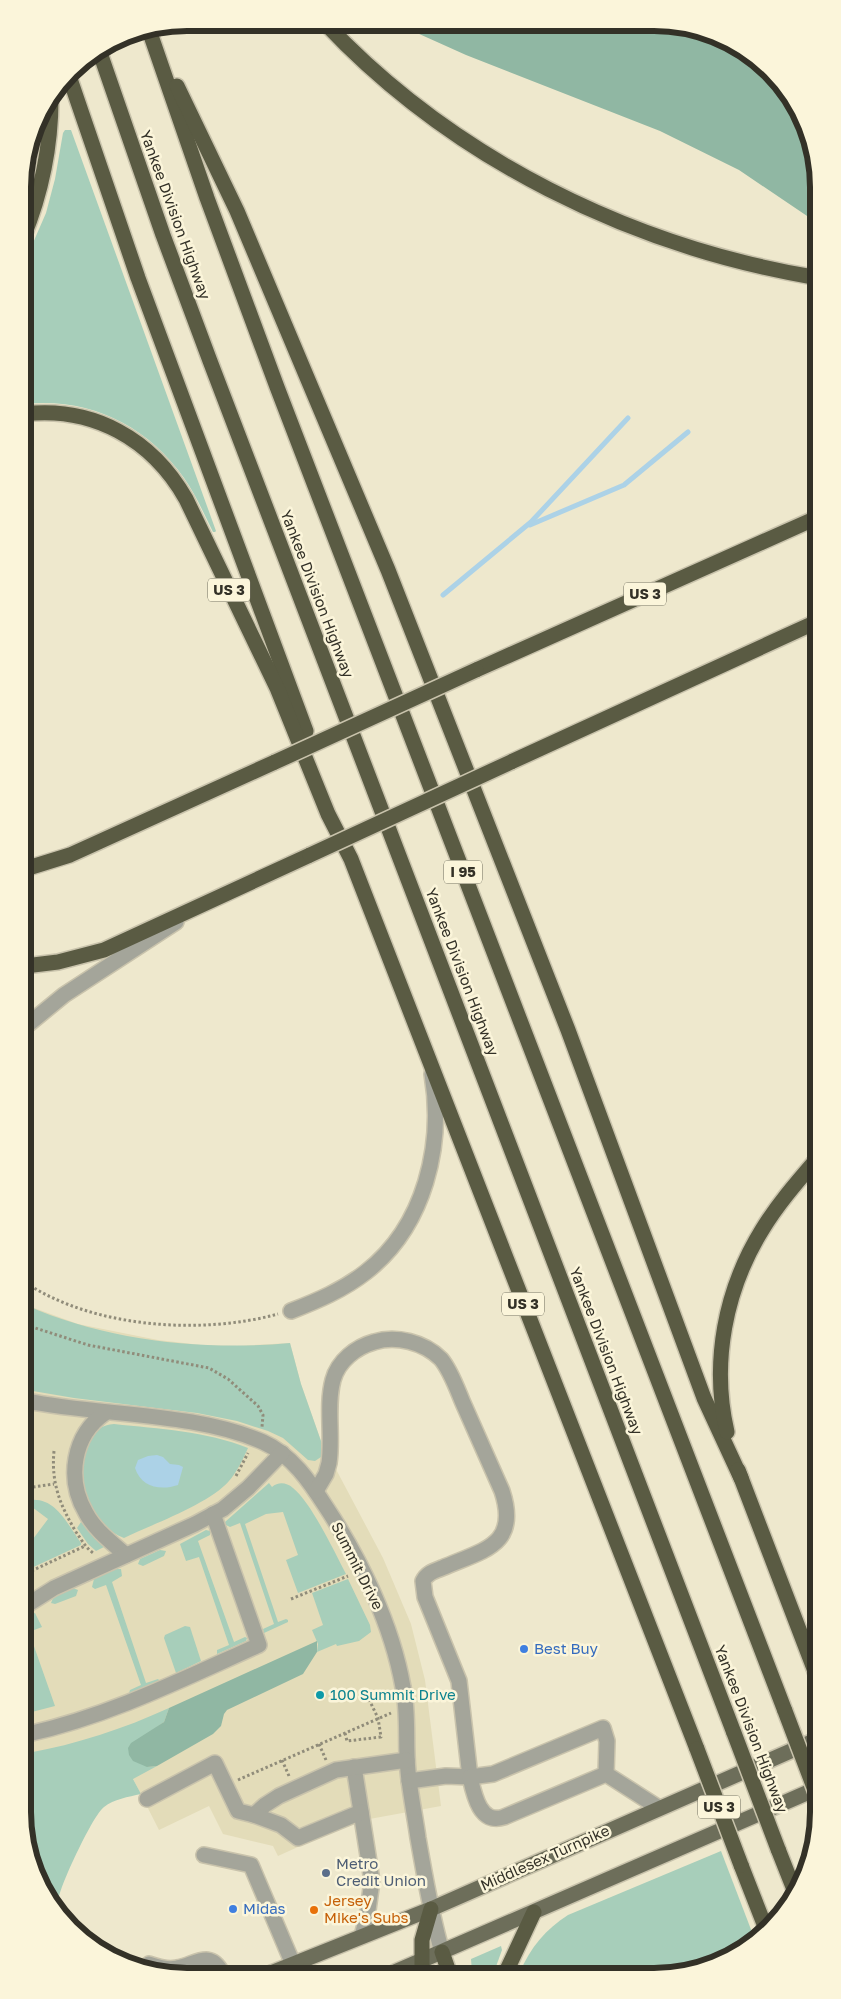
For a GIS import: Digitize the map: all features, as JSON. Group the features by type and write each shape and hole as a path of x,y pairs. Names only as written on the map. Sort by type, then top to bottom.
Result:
{"highway":[{"path":"334,32 390,83 450,129 504,164 559,195 616,221 673,242 742,263 810,276"},
{"name":"I 95","path":"151,36 204,189 274,377 809,1774"},
{"path":"152,36 237,211 388,570 568,1030 704,1398 741,1478"},
{"name":"Yankee Division Highway","path":"101,56 163,235 210,361 792,1884"},
{"path":"71,83 161,342 286,679 338,812 351,860"},
{"path":"32,214 44,172 50,112"},
{"name":"US 3","path":"32,414 67,414 104,424 136,442 159,461 186,499 277,688 328,814 351,860 763,1923"},
{"name":"US 3","path":"32,867 70,855 810,521"},
{"path":"32,965 58,962 91,954 810,626"},
{"path":"809,1168 783,1200 762,1230 743,1268 730,1306 721,1350 720,1396 726,1430 741,1478 809,1656"},
{"path":"422,1967 422,1940 431,1909"},
{"path":"508,1968 534,1912"},
{"path":"442,1952 448,1968"}],"main road":[{"name":"Middlesex Turnpike","path":"283,1968 431,1909 809,1743"},
{"path":"422,1967 442,1952 809,1792"}],"street":[{"path":"31,1022 46,1008 80,984 204,904"},
{"path":"291,1311 328,1295 364,1274 393,1244 412,1215 426,1183 434,1145 435,1101 427,1056"},
{"path":"316,1491 326,1474 329,1463 332,1387 336,1372 344,1360 362,1346 390,1339 416,1344 440,1358 456,1388 502,1490 507,1509 506,1527 494,1545 432,1572 423,1581 425,1598 459,1681 470,1777 482,1811 489,1818 504,1817 606,1774"},
{"name":"Summit Drive","path":"31,1402 105,1413 174,1420 217,1428 256,1439 282,1453 292,1461 316,1491 351,1550 389,1632 404,1689 409,1781 431,1909 442,1952"},
{"path":"105,1413 94,1421 80,1441 76,1458 76,1483 82,1506 91,1521 102,1534 126,1554"},
{"path":"31,1602 54,1588 213,1514 239,1496 282,1453"},
{"path":"31,1733 69,1724 124,1706 258,1644 213,1514"},
{"path":"409,1781 446,1776 470,1777 493,1774 603,1728 608,1741 606,1774"},
{"path":"254,1815 279,1796 331,1772 407,1760"},
{"path":"147,1799 215,1764 238,1811 282,1825 298,1838 346,1816 361,1812"},
{"path":"354,1767 372,1886 362,1936"},
{"path":"606,1774 659,1808"},
{"path":"204,1855 251,1865 293,1964"},
{"path":"180,1967 197,1961 208,1960 219,1968"}],"path":[{"path":"31,1286 56,1299 83,1309 115,1317 162,1324 209,1325 252,1320 291,1311"},
{"path":"31,1327 88,1345 194,1364 215,1370 228,1378 260,1409 264,1419 261,1430"},
{"path":"231,1482 250,1450"},
{"path":"34,1487 54,1484"},
{"path":"31,1571 85,1546"},
{"path":"290,1599 344,1578"},
{"path":"345,1733 347,1741 381,1737 378,1718 365,1691"},
{"path":"246,1776 391,1712"}],"shaded area":[{"path":"31,1307 78,1324 158,1340 201,1345 237,1346 290,1343 301,1384 321,1441 383,1558 411,1624 425,1680 441,1806 353,1822 278,1856 273,1846 223,1834 209,1806 159,1830 119,1751 31,1790"}],"green space":[{"path":"654,31 684,34 723,47 741,57 771,84 784,100 794,118 804,147 808,167 810,218 739,170 660,131 466,55 414,32"},
{"path":"65,130 71,130 215,532 213,532 184,478 153,443 134,429 114,418 93,410 71,405 32,404 32,245 46,213 55,179"},
{"path":"31,1307 89,1327 122,1335 156,1340 224,1346 290,1343 301,1384 321,1441 321,1457 315,1461 308,1460 283,1438 237,1421 197,1413 74,1398 31,1391"},
{"path":"114,1424 199,1434 248,1448 235,1474 208,1498 124,1538 101,1522 86,1496 83,1482 82,1467 84,1453 90,1440 100,1429"},
{"path":"269,1483 272,1487 279,1484 288,1485 300,1495 322,1528 346,1574 298,1593 286,1560 298,1555 283,1512 266,1514 245,1524 278,1622 288,1620 288,1622 264,1633 263,1629 274,1624 240,1523 230,1527 225,1522"},
{"path":"31,1500 39,1500 54,1508 66,1521 81,1545 31,1568 31,1541 48,1519 31,1506"},
{"path":"81,1522 104,1547 96,1551 88,1544 77,1528"},
{"path":"206,1530 210,1531 210,1535 198,1541 234,1642 245,1637 247,1638 246,1641 217,1654 217,1650 229,1645 199,1557 186,1561 180,1544"},
{"path":"160,1550 166,1551 164,1556 143,1566 138,1564 140,1559"},
{"path":"116,1569 121,1569 122,1576 112,1582 146,1683 158,1679 160,1681 129,1693 130,1690 141,1685 106,1585 95,1589 92,1587 94,1579"},
{"path":"348,1579 370,1625 371,1632 359,1641 337,1646 336,1644 317,1652 318,1644 312,1630 323,1625 312,1593"},
{"path":"73,1588 78,1590 76,1596 55,1604 51,1603 54,1596"},
{"path":"35,1613 42,1627 31,1631 31,1614"},
{"path":"185,1626 190,1627 201,1661 176,1673 164,1638 165,1635"},
{"path":"31,1638 55,1706 31,1712"},
{"path":"317,1641 317,1652 303,1674 227,1710 221,1726 213,1734 157,1766 147,1767 133,1761 129,1755 128,1748 131,1743 164,1722 169,1708"},
{"path":"169,1708 164,1722 153,1730 147,1767 157,1766 133,1779 141,1794 112,1802 99,1813 78,1849 59,1897 57,1898 43,1872 33,1832 31,1812 31,1752 100,1735"},
{"path":"721,1851 752,1933 741,1942 714,1956 674,1966 654,1968 522,1968 540,1940 553,1926 568,1915"},
{"path":"501,1946 502,1950 495,1968 472,1968 471,1959"}],"water":[{"path":"157,1455 163,1457 170,1464 183,1467 178,1485 165,1488 152,1486 142,1480 135,1468 138,1460"}],"waterway":[{"path":"443,595 531,522 628,418"},
{"path":"530,525 624,485 688,432"}],"place":[{"name":"Best Buy","path":"524,1649"},
{"name":"100 Summit Drive","path":"320,1695"},
{"name":"Metro Credit Union","path":"326,1873"},
{"name":"Midas","path":"233,1909"},
{"name":"Jersey Mike's Subs","path":"314,1910"}]}
